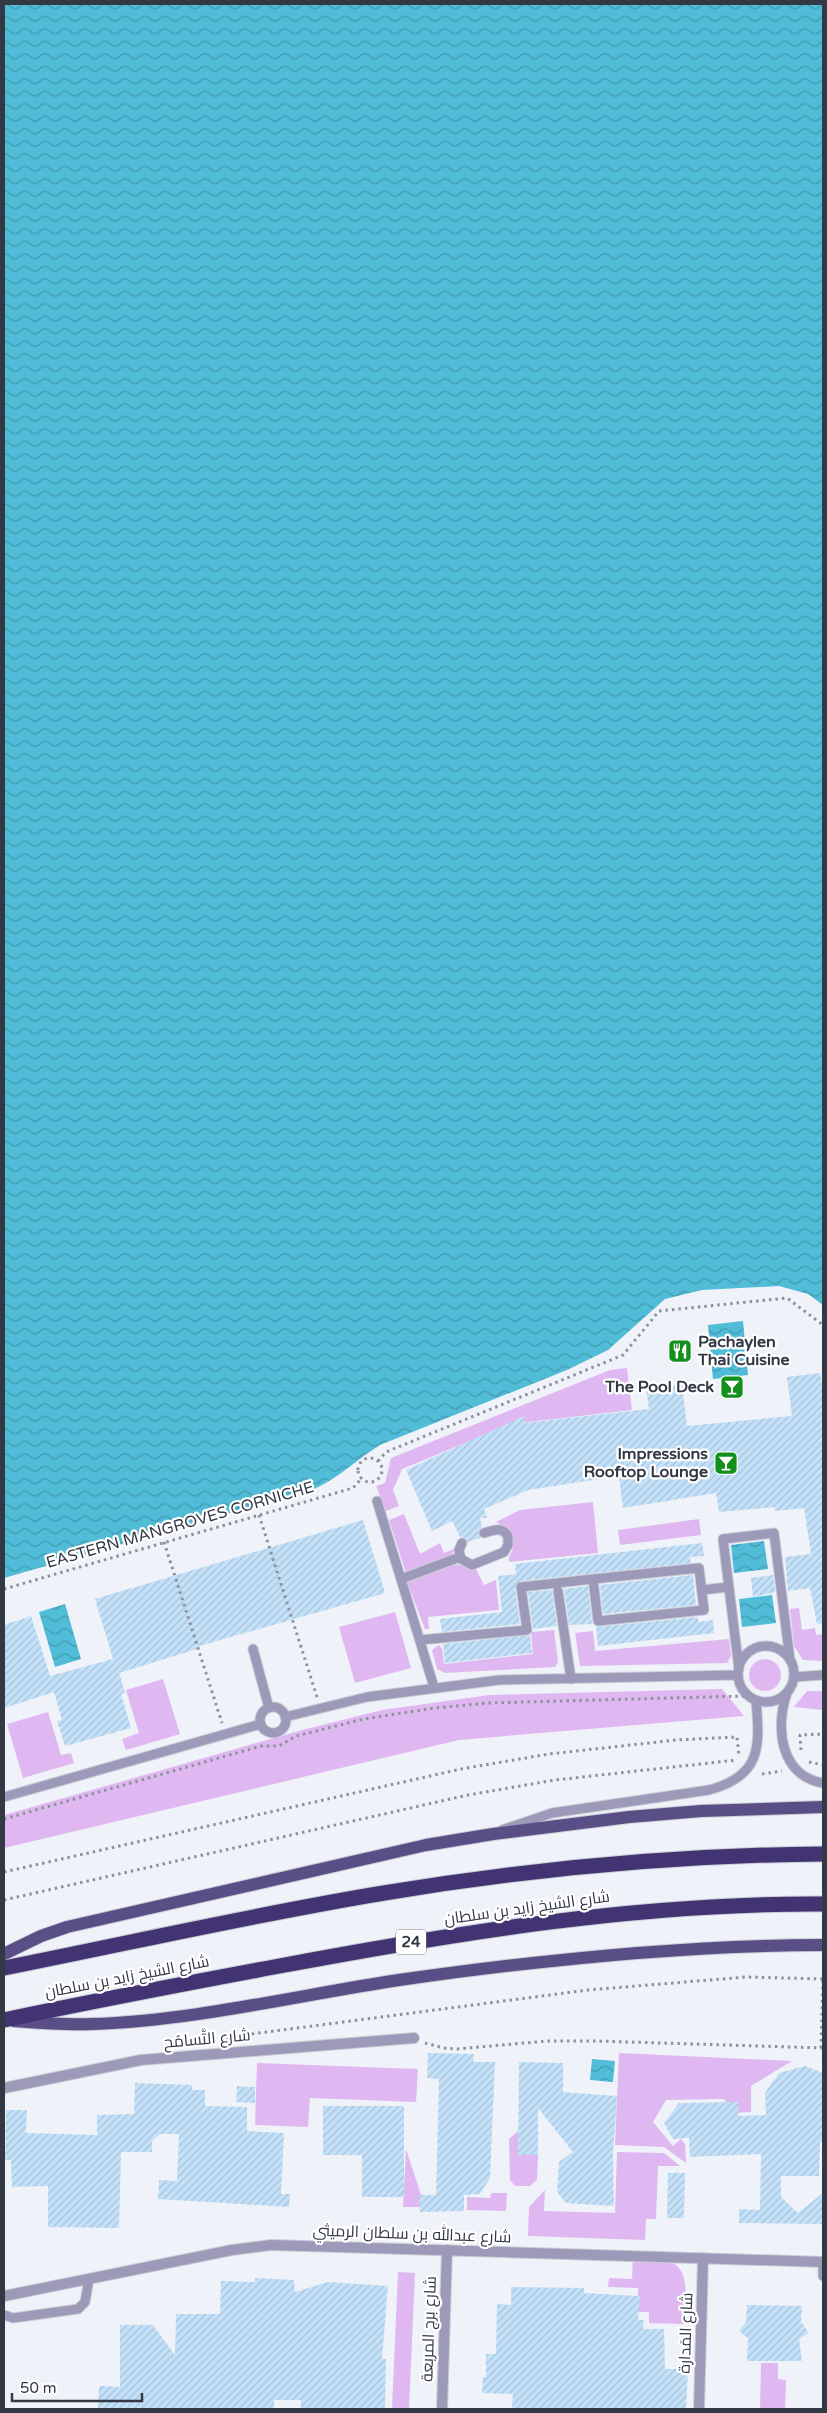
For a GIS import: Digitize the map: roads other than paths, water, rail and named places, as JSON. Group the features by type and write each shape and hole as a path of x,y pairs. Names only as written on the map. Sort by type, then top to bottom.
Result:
{"highway":[{"name":"شارع الشيخ زايد بن سلطان","path":"4,1968 384,1893 504,1876 647,1861 823,1854"},
{"name":"شارع الشيخ زايد بن سلطان","path":"4,2020 132,1993 392,1945 522,1925 654,1909 823,1904"}],"main road":[{"path":"4,1954 41,1936 93,1920 426,1845 493,1834 629,1817 710,1811 823,1807"},
{"path":"4,2020 62,2024 144,2020 400,1980 483,1970 654,1952 823,1945"}],"street":[{"name":"شارع التَّسامُح","path":"4,2088 141,2060 414,2038"},
{"name":"شارع عبدالله بن سلطان الرميثي","path":"4,2296 246,2248 271,2245 823,2262"},
{"name":"شارع برج المربعة","path":"442,2409 447,2250"},
{"name":"شارع المَدارة","path":"699,2409 703,2258"}],"lane":[{"path":"377,1501 434,1687"},
{"path":"462,1543 459,1550 460,1557 464,1562 472,1565 504,1552 507,1548 508,1536 502,1530 498,1529 484,1533"},
{"path":"787,1692 773,1701 752,1698 742,1689 738,1672 723,1539 774,1533 790,1660 794,1677 787,1692 781,1722 785,1754 791,1764 801,1774 823,1784"},
{"path":"401,1579 460,1557"},
{"path":"420,1640 527,1630 522,1587 593,1579 699,1568 704,1610 598,1621 593,1579"},
{"path":"702,1590 729,1587"},
{"path":"558,1591 570,1679"},
{"path":"738,1672 745,1656 759,1647 777,1648 790,1660"},
{"path":"253,1649 269,1708"},
{"path":"285,1716 367,1697 500,1680 738,1672"},
{"path":"794,1677 823,1675"},
{"path":"493,1834 512,1825 552,1813 709,1790 730,1783 745,1771 755,1754 759,1735 752,1698"},
{"path":"277,1707 285,1716 284,1725 279,1731 266,1730 261,1724 262,1712 269,1708 277,1707"},
{"path":"4,1797 261,1724"},
{"path":"823,2268 823,2276"},
{"path":"4,2315 13,2318 78,2309 85,2302 89,2279"}],"water":[{"path":"4,4 823,4 823,1305 808,1294 779,1286 702,1290 665,1299 608,1350 567,1370 380,1445 323,1485 314,1489 4,1578"},
{"path":"743,1321 748,1375 713,1379 708,1325"},
{"path":"764,1541 768,1569 734,1573 731,1545"},
{"path":"772,1595 776,1623 742,1627 739,1599"},
{"path":"65,1604 81,1659 55,1667 39,1612"},
{"path":"592,2059 615,2061 613,2082 590,2080"}],"place":[{"name":"Pachaylen Thai Cuisine","path":"680,1351"},
{"name":"The Pool Deck","path":"732,1387"},
{"name":"Impressions Rooftop Lounge","path":"726,1463"}]}
